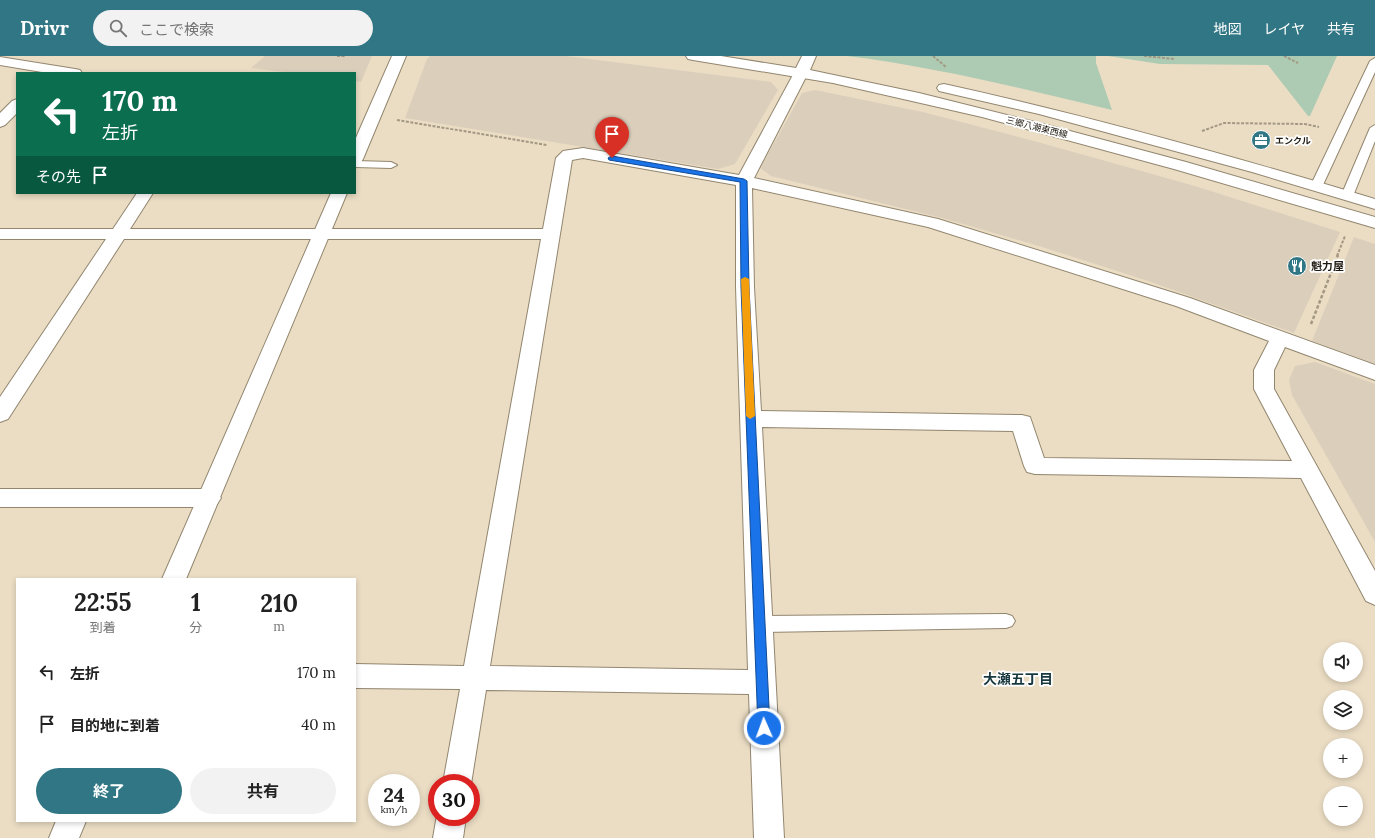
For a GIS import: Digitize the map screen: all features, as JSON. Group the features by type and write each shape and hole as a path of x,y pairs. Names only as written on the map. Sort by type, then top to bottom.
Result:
{"street":[{"path":"356,157 399,56"},
{"name":"三郷八潮東西線","path":"693,56 806,63 1042,110 1375,204"},
{"name":"三郷八潮東西線","path":"780,56 954,106 1071,135 1375,223"},
{"path":"0,61 48,71 62,72"},
{"path":"768,838 745,287 744,181 806,63"},
{"path":"1,119 16,105"},
{"path":"459,774 564,158 568,154 583,153 744,181 932,223 1183,302 1375,373"},
{"path":"1309,203 1316,187"},
{"path":"0,414 144,194"},
{"path":"174,578 339,194"},
{"path":"1341,212 1347,196"},
{"path":"0,234 551,234"},
{"path":"1280,338 1264,370 1264,389 1375,594"},
{"path":"750,419 1022,423 1035,466 1308,470"},
{"path":"0,498 209,498"},
{"path":"356,676 762,682"},
{"path":"64,838 71,822"},
{"path":"448,838 450,826"}],"lane":[{"path":"1316,187 1375,60"},
{"path":"1347,196 1375,128"},
{"path":"356,164 391,165"},
{"path":"759,624 1006,621"}],"path":[{"path":"337,56 346,56"},
{"path":"933,56 951,70"},
{"path":"1144,56 1175,59"},
{"path":"1284,56 1298,63"},
{"path":"397,120 548,145 568,154"},
{"path":"1197,133 1224,123 1305,124 1319,127"},
{"path":"1302,347 1346,234"}],"shaded area":[{"path":"265,56 372,56 361,82 356,81 356,72 284,72 251,68"},
{"path":"430,56 566,56 771,82 778,90 735,164 718,169 405,118 427,59"},
{"path":"815,90 923,112 1034,141 1195,186 1340,232 1294,333 1148,281 1039,246 942,218 771,176 760,168 802,93"},
{"path":"1354,237 1375,244 1375,364 1312,341"},
{"path":"1315,362 1375,384 1375,542 1292,395 1289,380 1295,366"}],"green space":[{"path":"847,56 1096,56 1096,63 1112,110 947,72"},
{"path":"1108,56 1337,56 1310,116 1308,116 1268,65 1160,64"}],"slow traffic":[{"path":"745,279 750,416"}],"place":[{"name":"エンクル","path":"1261,140"},
{"name":"魁力屋","path":"1297,266"}],"district":[{"name":"大瀬五丁目","path":"1018,679"}],"route":[{"path":"612,158 744,181 745,287 764,728"}]}
